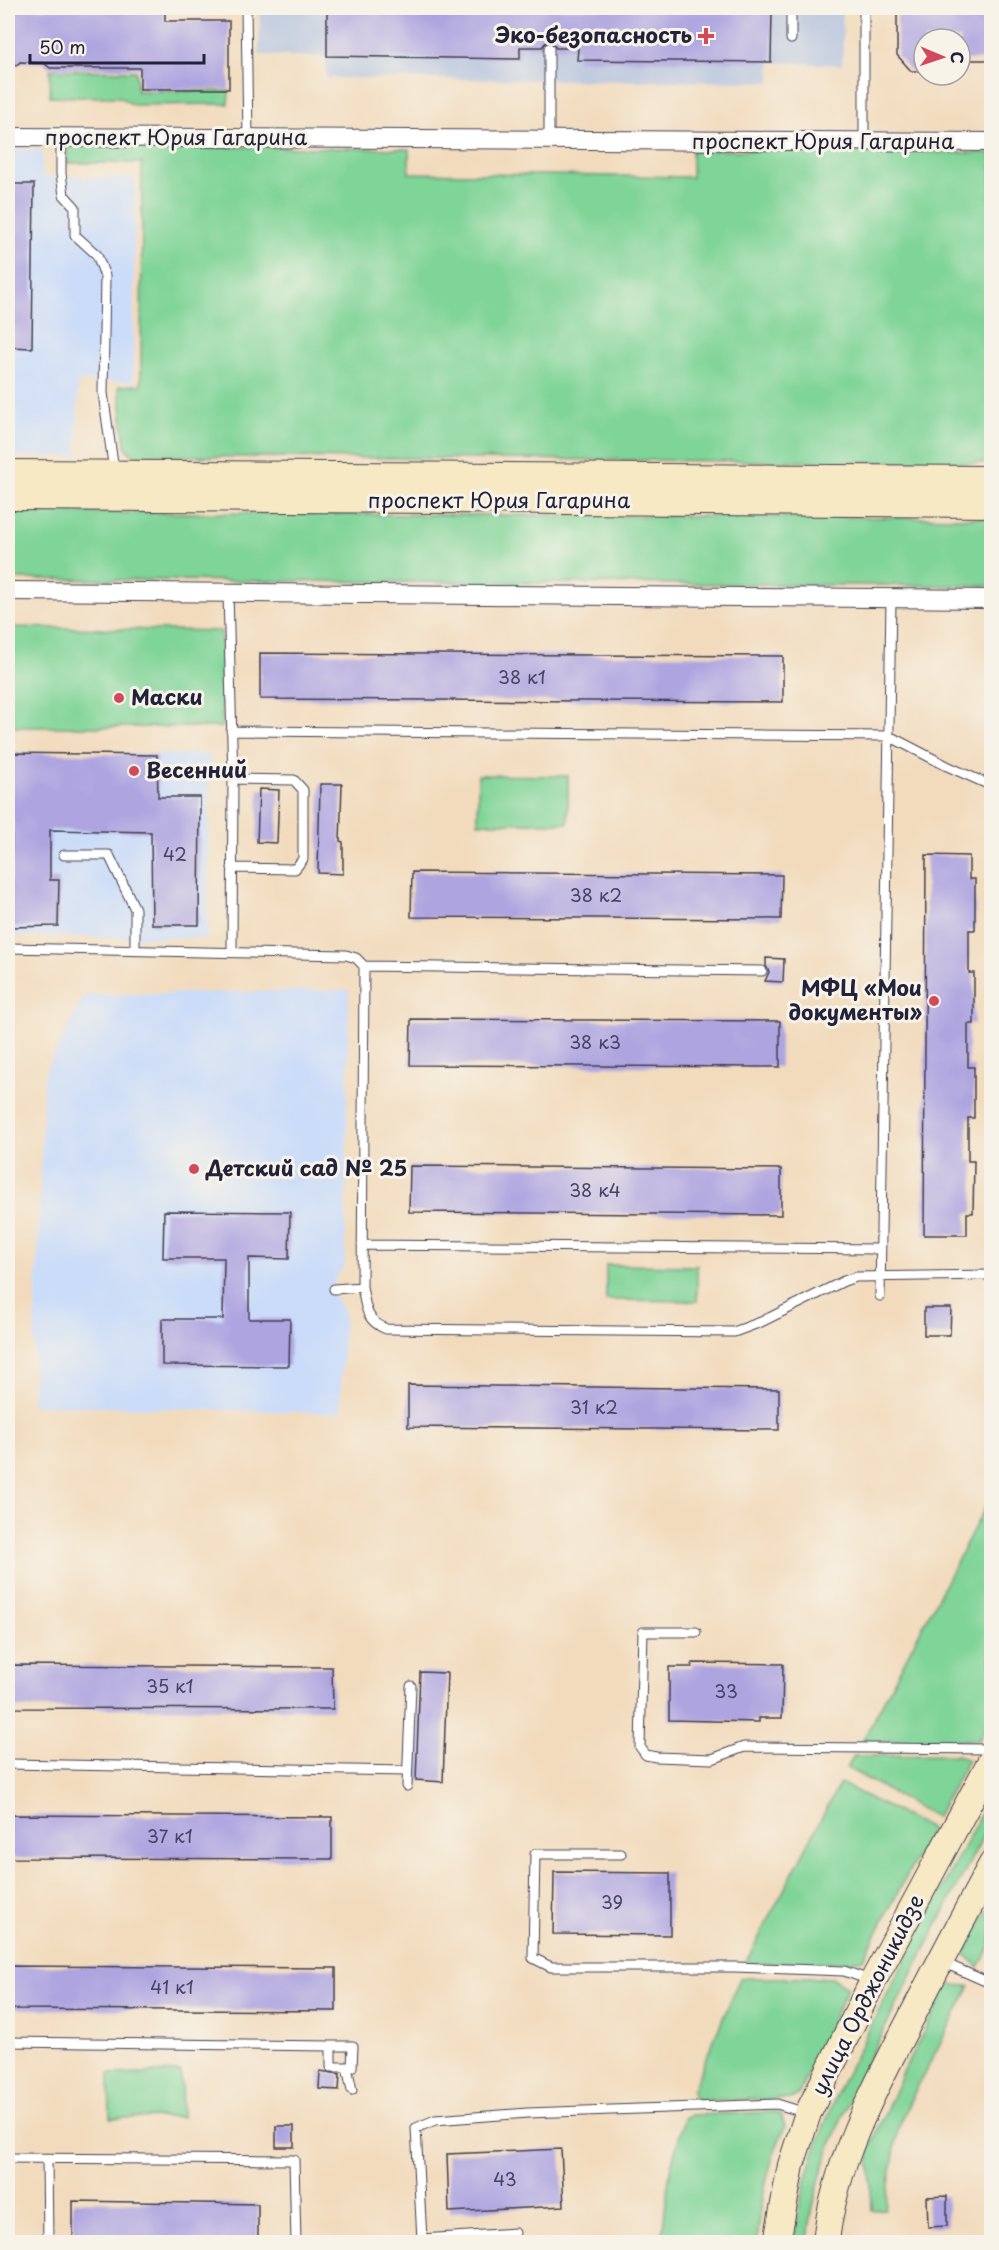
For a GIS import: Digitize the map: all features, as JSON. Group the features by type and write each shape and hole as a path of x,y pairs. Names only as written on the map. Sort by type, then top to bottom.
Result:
{"main road":[{"name":"проспект Юрия Гагарина","path":"8,473 114,486 992,504"},
{"name":"проспект Юрия Гагарина","path":"8,497 114,486 992,479"},
{"name":"улица Орджоникидзе","path":"777,2242 791,2165 808,2113 873,1981 992,1759"},
{"path":"826,2242 832,2204 849,2150 889,2062 992,1864"}],"street":[{"name":"проспект Юрия Гагарина","path":"8,137 992,142"},
{"path":"8,591 992,599"}],"lane":[{"path":"246,8 248,139"},
{"path":"791,8 791,39"},
{"path":"864,8 864,142"},
{"path":"549,48 549,140"},
{"path":"61,137 61,174 64,195 75,207 75,234 97,255 105,276 104,393 114,486"},
{"path":"228,593 232,779 232,952"},
{"path":"880,1296 891,598"},
{"path":"231,731 889,736 992,786"},
{"path":"232,779 294,780 303,790 303,859 295,869 232,868"},
{"path":"64,855 109,855 135,909 135,950"},
{"path":"8,948 346,955 356,958 363,966 362,1287 371,1321 386,1329 734,1332 761,1322 856,1277 992,1275"},
{"path":"363,966 762,971"},
{"path":"362,1245 880,1249"},
{"path":"334,1289 362,1287"},
{"path":"696,1632 642,1632 640,1747 646,1755 712,1759 744,1747 992,1749"},
{"path":"407,1786 411,1686"},
{"path":"8,1764 407,1772"},
{"path":"621,1854 535,1854 533,1958 551,1967 734,1966 844,1971 873,1981"},
{"path":"940,1961 992,1984"},
{"path":"8,2042 353,2046 352,2067 331,2067 331,2046"},
{"path":"346,2067 352,2090"},
{"path":"515,2233 422,2239 416,2128 435,2120 528,2113 777,2104 808,2113"},
{"path":"8,2158 294,2160 296,2242"},
{"path":"47,2158 48,2242"}],"shaded area":[{"path":"260,8 842,8 842,65 771,62 770,82 326,78 326,57 259,55"},
{"path":"8,149 42,150 42,177 135,178 133,382 78,381 77,453 82,456 8,456"},
{"path":"8,753 210,755 207,938 8,936"},
{"name":"Детский сад № 25","path":"349,990 345,1264 334,1281 334,1296 344,1312 340,1413 32,1405 44,1075 85,995"}],"green space":[{"path":"50,70 136,71 137,91 229,91 228,104 133,105 120,97 50,97"},
{"path":"67,145 409,149 409,173 692,177 692,150 991,153 991,463 136,456 125,446 119,386 141,385 142,163 67,163"},
{"path":"8,512 991,518 991,586 8,579"},
{"path":"8,627 221,631 222,727 8,727"},
{"path":"478,775 568,776 568,823 478,823"},
{"path":"606,1265 697,1266 697,1301 606,1300"},
{"path":"991,1496 991,1716 979,1740 862,1742"},
{"path":"957,1755 968,1760 936,1817 847,1768 854,1756"},
{"path":"840,1783 931,1829 863,1959 846,1962 745,1964"},
{"path":"991,1794 991,1821 868,2060 841,2120 819,2180 808,2242 794,2242 801,2201 812,2160 842,2082"},
{"path":"991,1904 991,1944 979,1967 965,1954"},
{"path":"740,1978 832,1978 848,1987 798,2095 790,2099 698,2100 692,2092"},
{"path":"948,1985 970,1986 909,2103 898,2129 885,2209 872,2210 869,2150 905,2068"},
{"path":"181,2072 182,2117 110,2118 109,2074"},
{"path":"775,2112 782,2116 785,2127 766,2183 757,2242 661,2242 670,2171 684,2118 691,2115"}],"building":[{"path":"8,8 165,10 165,21 229,21 229,89 140,89 140,68 50,68 44,63 20,62 16,66 8,57"},
{"path":"327,8 761,9 761,11 772,11 771,62 577,60 578,48 556,48 550,41 542,47 520,47 520,59 327,56"},
{"path":"897,8 992,10 992,60 972,60 972,27 912,27 912,71 897,55"},
{"path":"8,184 34,184 32,348 8,347"},
{"path":"260,653 783,656 783,702 260,699"},
{"path":"8,753 157,755 158,797 200,797 199,925 152,925 151,832 50,830 50,880 59,880 58,926 8,927 12,819 8,818"},
{"path":"320,784 342,784 340,841 343,842 343,874 318,873"},
{"path":"259,789 279,790 277,843 257,842"},
{"path":"926,855 969,856 969,879 975,879 975,930 969,930 969,973 974,973 974,1024 968,1024 968,1067 974,1067 974,1118 968,1118 968,1161 974,1161 973,1213 967,1213 967,1235 924,1235"},
{"path":"412,872 782,875 781,919 411,917"},
{"path":"766,958 784,959 783,982 765,981 769,972"},
{"path":"411,1019 780,1021 780,1067 410,1065"},
{"path":"410,1166 781,1169 781,1215 409,1212"},
{"path":"164,1211 290,1212 289,1259 249,1258 249,1319 290,1319 289,1366 162,1365 162,1319 223,1319 224,1258 163,1258"},
{"path":"924,1308 951,1308 950,1335 924,1335"},
{"path":"408,1385 779,1389 779,1430 408,1427"},
{"path":"692,1663 783,1664 782,1718 759,1718 759,1722 669,1720 669,1667 692,1667"},
{"path":"8,1665 332,1667 333,1709 8,1708"},
{"path":"420,1672 447,1673 443,1782 416,1780"},
{"path":"8,1815 332,1817 332,1859 8,1858"},
{"path":"554,1872 670,1873 670,1935 553,1934"},
{"path":"8,1966 336,1968 336,2011 8,2009"},
{"path":"320,2071 340,2074 339,2090 319,2089"},
{"path":"276,2126 294,2126 294,2147 276,2147"},
{"path":"561,2149 564,2206 449,2212 447,2154"},
{"path":"947,2196 947,2226 928,2227 927,2197"},
{"path":"73,2201 258,2204 258,2242 73,2242"}],"place":[{"name":"Эко-безопасность","path":"706,36"},
{"name":"Маски","path":"119,698"},
{"name":"Весенний","path":"134,771"},
{"name":"МФЦ «Мои документы»","path":"934,1001"},
{"name":"Детский сад № 25","path":"194,1169"}]}
